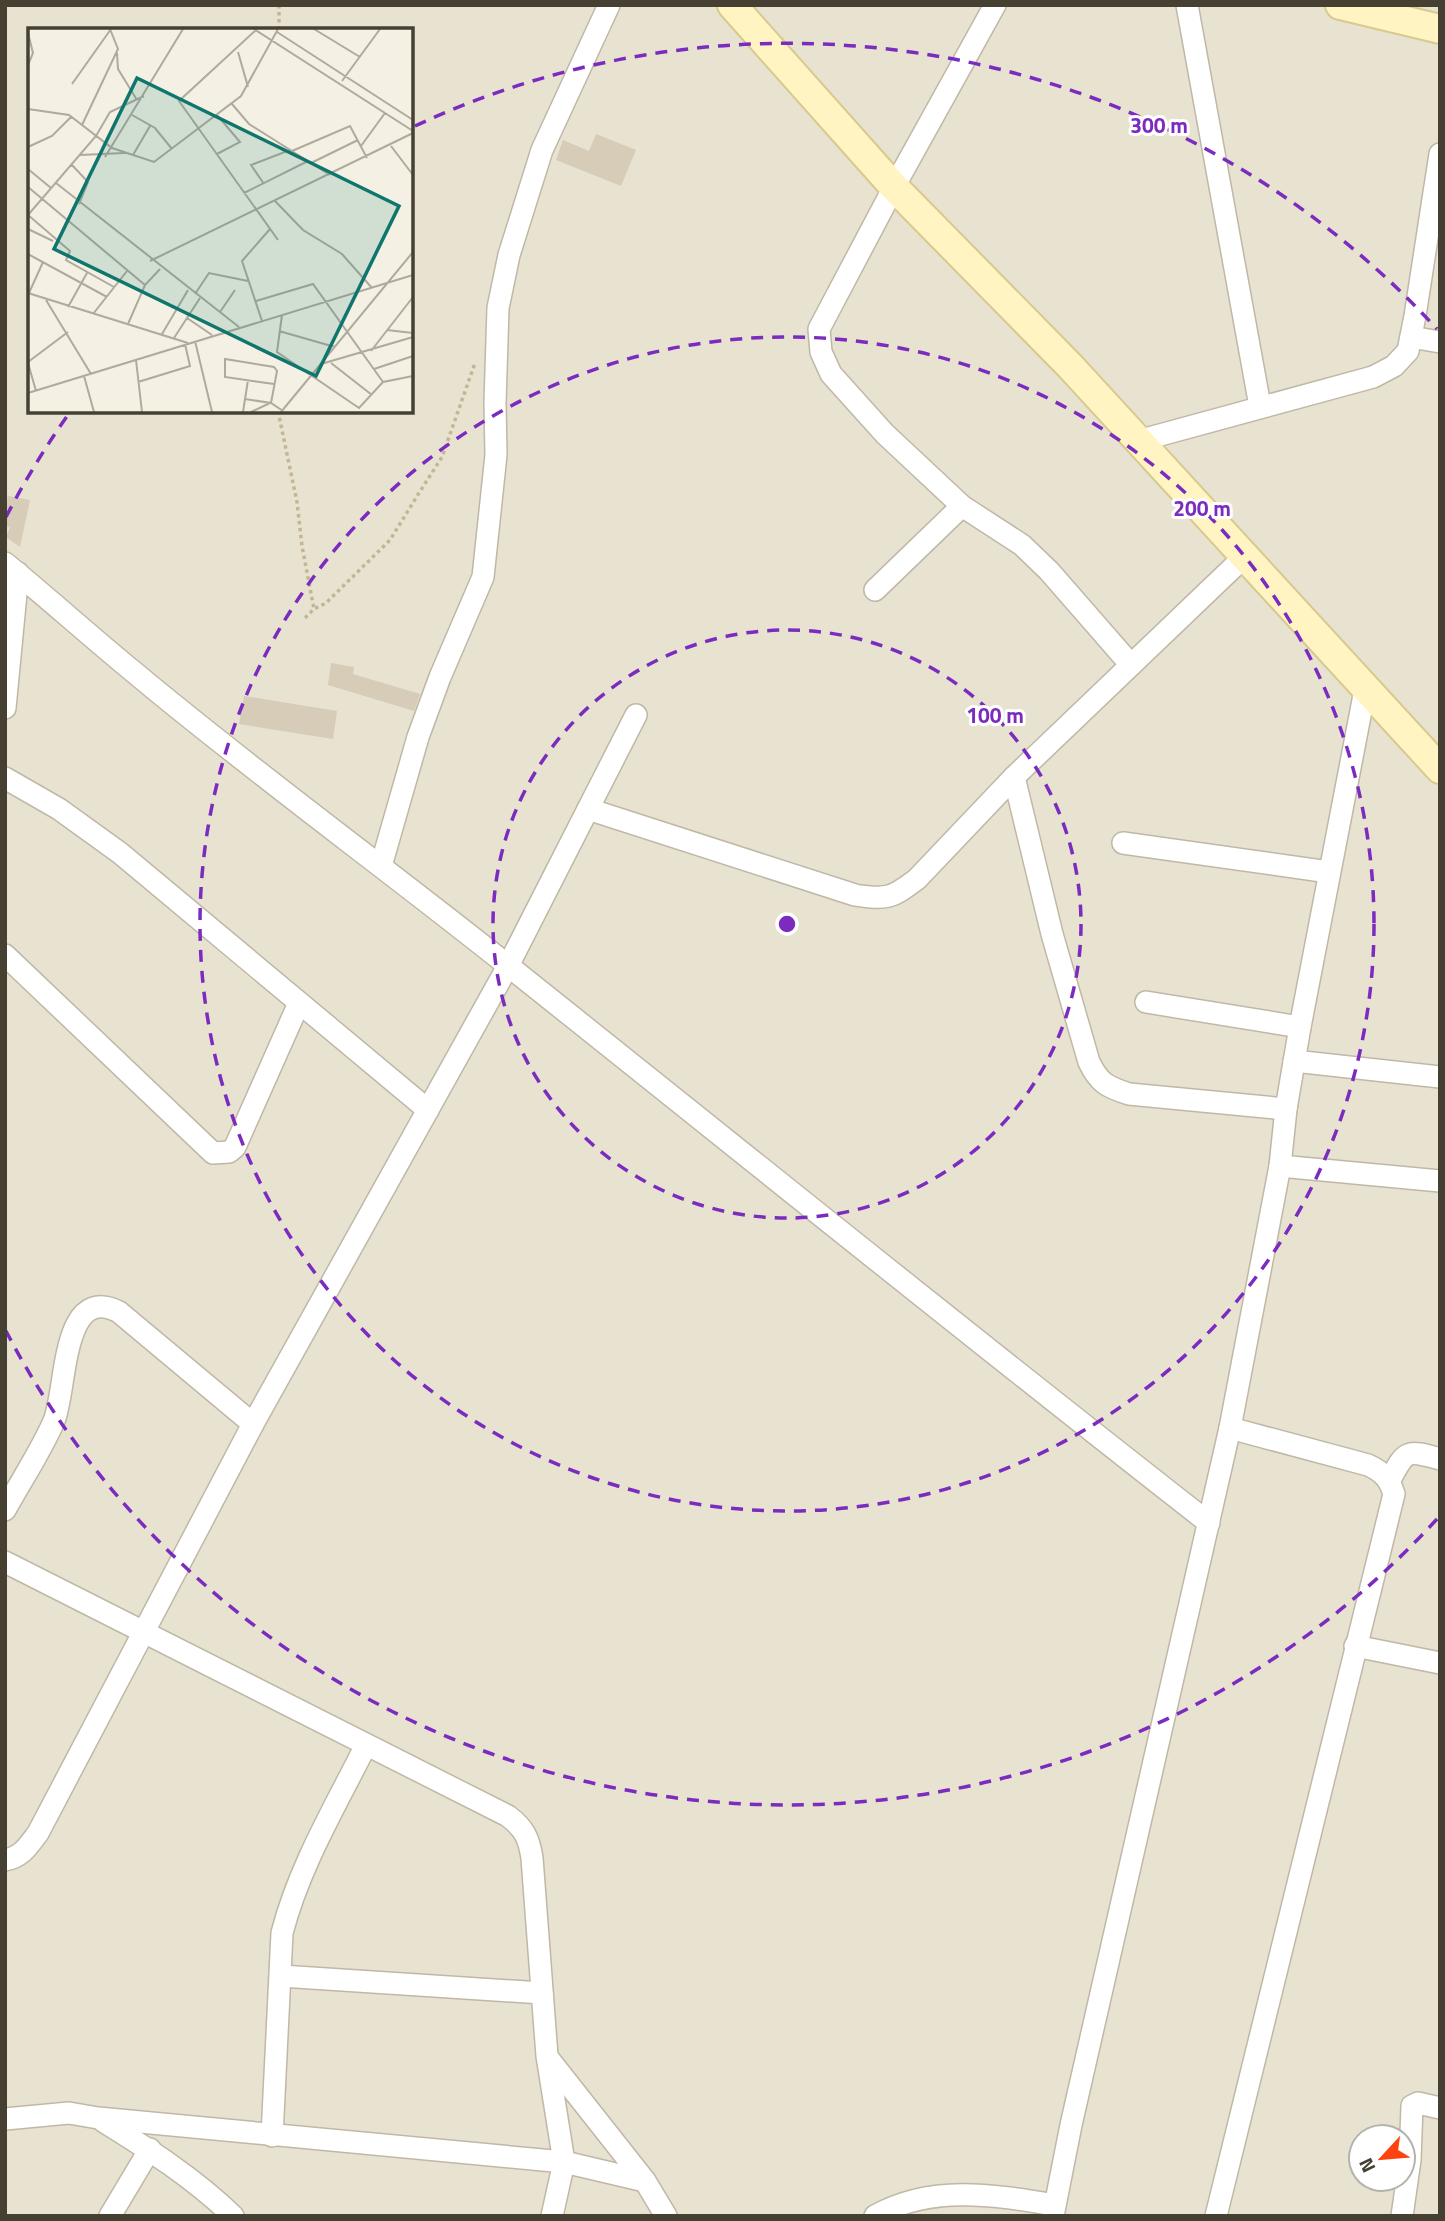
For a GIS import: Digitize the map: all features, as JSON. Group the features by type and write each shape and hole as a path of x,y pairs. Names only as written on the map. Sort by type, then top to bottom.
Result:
{"street":[{"path":"381,866 418,737 483,576 496,455 498,308 509,255 542,150 609,5"},
{"path":"732,5 894,187 1070,366 1440,769"},
{"path":"995,5 819,329 821,352 831,374 885,433 962,506 1022,545 1049,571 1131,664"},
{"path":"1187,5 1260,406"},
{"path":"1341,5 1440,29"},
{"path":"1138,441 1373,377 1394,366 1408,351 1440,155"},
{"path":"1411,337 1440,342"},
{"path":"875,590 962,506"},
{"path":"589,809 855,895 880,899 900,892 917,878 1014,777 1244,557"},
{"path":"12,568 134,673 300,806 508,966 1209,1523"},
{"path":"5,708 12,568"},
{"path":"875,2216 891,2207 930,2197 964,2194 986,2194 1054,2211 1230,1428 1280,1166 1286,1109 1300,1027 1366,690"},
{"path":"5,1860 15,1858 25,1851 38,1833 253,1424 508,966 636,715"},
{"path":"1014,777 1052,934 1089,1062 1097,1078 1112,1089 1129,1094 1286,1109"},
{"path":"5,778 59,808 120,853 428,1110"},
{"path":"1123,842 1329,872"},
{"path":"5,955 213,1153 229,1152 235,1147 299,1003"},
{"path":"1146,1002 1300,1027"},
{"path":"1294,1061 1440,1077"},
{"path":"1280,1166 1440,1181"},
{"path":"5,1510 55,1419 74,1329 82,1316 94,1307 106,1306 119,1312 253,1424"},
{"path":"1216,2216 1394,1494 1390,1480 1368,1465 1230,1428"},
{"path":"1390,1480 1406,1454 1413,1452 1440,1459"},
{"path":"5,1562 508,1816 521,1826 529,1840 532,1858 547,2056 564,2162 552,2216"},
{"path":"1355,1646 1440,1662"},
{"path":"272,2136 282,1933 291,1901 366,1745"},
{"path":"281,1976 542,1993"},
{"path":"547,2056 645,2181 666,2216"},
{"path":"1402,2216 1412,2106 1418,2103 1440,2108"},
{"path":"5,2119 69,2113 272,2136 564,2162 645,2181"},
{"path":"98,2118 150,2149 233,2216"},
{"path":"110,2216 150,2149"}],"path":[{"path":"279,5 279,28"},
{"path":"305,618 326,603 390,540 442,457 478,354"},
{"path":"278,413 297,502 314,609"}],"shaded area":[{"path":"5,5 1440,5 1440,2216 5,2216"}],"building":[{"path":"596,134 636,150 621,186 556,160 563,140 589,151"},
{"path":"8,496 30,500 20,547 6,537 10,527 5,526 5,501"},
{"path":"331,663 354,667 353,674 420,694 414,711 328,685"},
{"path":"244,696 337,711 333,739 239,724"}]}
